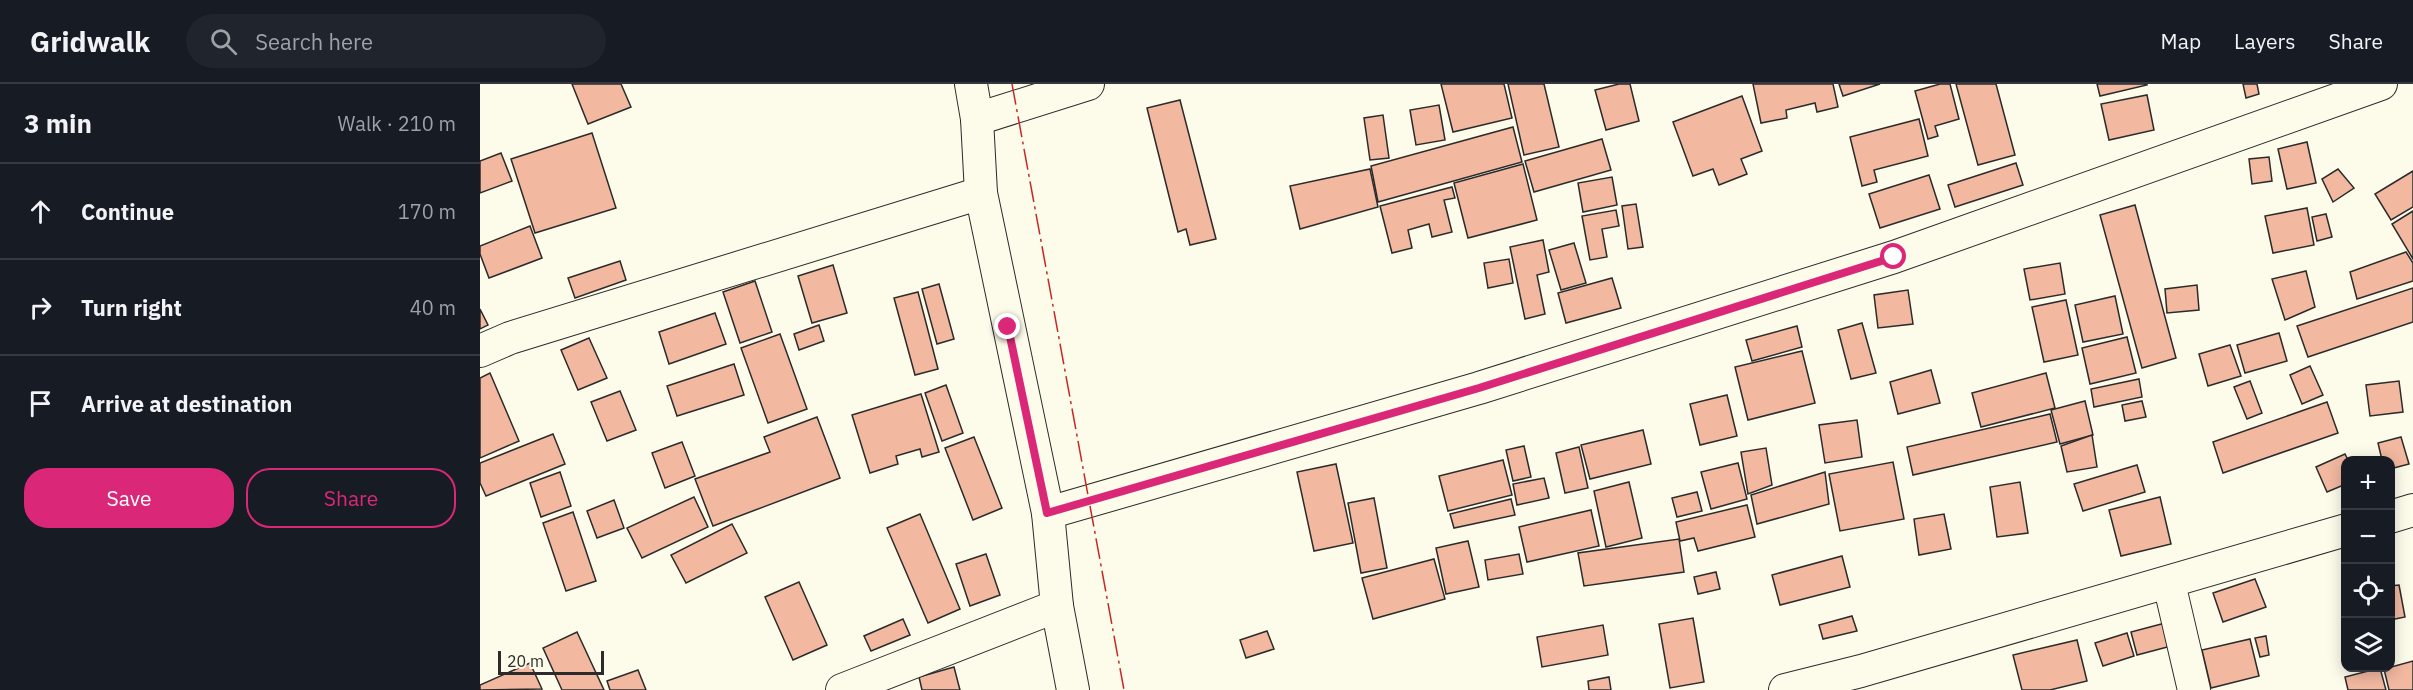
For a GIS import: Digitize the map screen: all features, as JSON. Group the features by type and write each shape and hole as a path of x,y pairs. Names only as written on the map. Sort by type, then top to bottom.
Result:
{"street":[{"path":"971,84 977,119 981,193 1047,513 1057,606 1073,690"},
{"path":"977,119 1088,84"},
{"path":"1047,513 1479,388 1894,257 2381,84"},
{"path":"480,351 510,338 981,193"},
{"path":"2395,516 2413,510"},
{"path":"1785,690 2169,583 2341,531"},
{"path":"2169,583 2194,690"},
{"path":"842,690 1057,606"}],"building":[{"path":"572,84 621,84 631,107 588,124"},
{"path":"1441,84 1504,84 1512,118 1453,132"},
{"path":"1508,84 1544,84 1559,147 1524,155"},
{"path":"1619,84 1630,84 1639,121 1606,130 1595,90"},
{"path":"1753,84 1833,84 1838,107 1817,112 1815,103 1786,110 1787,118 1761,123"},
{"path":"1839,84 1880,84 1843,96"},
{"path":"1940,84 1950,84 1959,119 1935,126 1938,136 1928,139 1915,91"},
{"path":"1956,84 1996,84 2015,155 1978,165"},
{"path":"2097,84 2147,84 2147,85 2100,96"},
{"path":"2243,84 2257,84 2259,94 2246,98"},
{"path":"2147,95 2154,130 2109,140 2101,104"},
{"path":"1742,96 1762,151 1741,159 1747,174 1719,185 1713,169 1693,176 1673,122"},
{"path":"1180,100 1216,239 1190,245 1186,229 1178,232 1147,108"},
{"path":"1439,105 1445,140 1416,145 1410,110"},
{"path":"1383,115 1389,158 1370,160 1364,118"},
{"path":"1919,119 1928,156 1874,170 1877,182 1862,186 1850,137"},
{"path":"1513,127 1522,162 1378,202 1371,166"},
{"path":"592,133 616,208 535,233 511,159"},
{"path":"1602,139 1611,170 1534,192 1525,161"},
{"path":"2307,142 2316,183 2287,189 2278,149"},
{"path":"501,153 512,181 480,193 480,161"},
{"path":"2269,157 2272,181 2252,184 2249,159"},
{"path":"2016,163 2023,185 1955,207 1948,185"},
{"path":"1523,164 1537,220 1468,238 1454,183"},
{"path":"1370,169 1378,207 1300,229 1290,186"},
{"path":"2338,169 2354,188 2333,202 2322,179"},
{"path":"2413,171 2413,207 2391,220 2375,194"},
{"path":"1929,175 1940,209 1880,228 1869,194"},
{"path":"1612,177 1617,205 1583,212 1578,183"},
{"path":"1452,187 1455,198 1444,200 1452,232 1432,237 1429,224 1408,230 1412,248 1392,253 1380,206"},
{"path":"1636,204 1643,247 1628,249 1622,206"},
{"path":"2135,205 2176,358 2142,368 2100,215"},
{"path":"2307,208 2314,245 2273,253 2265,216"},
{"path":"1616,210 1619,226 1602,229 1607,257 1590,260 1582,216"},
{"path":"2413,211 2413,259 2392,224"},
{"path":"2326,214 2332,237 2317,241 2312,217"},
{"path":"530,226 542,258 489,278 480,254 480,246"},
{"path":"1543,240 1549,272 1537,275 1545,314 1525,319 1510,247"},
{"path":"1574,243 1586,283 1561,290 1549,250"},
{"path":"2406,252 2413,263 2413,281 2357,299 2350,272"},
{"path":"1509,259 1513,283 1488,288 1484,263"},
{"path":"620,261 626,280 575,298 568,278"},
{"path":"2060,263 2065,294 2030,300 2024,269"},
{"path":"833,265 847,313 812,323 798,276"},
{"path":"2306,271 2315,307 2285,320 2272,279"},
{"path":"1612,278 1621,308 1566,323 1558,293"},
{"path":"755,281 772,332 740,343 723,292"},
{"path":"939,284 954,339 937,344 922,289"},
{"path":"2197,285 2199,310 2167,313 2165,289"},
{"path":"2413,288 2413,322 2308,357 2297,326"},
{"path":"1908,290 1913,324 1878,328 1874,295"},
{"path":"918,292 938,369 915,375 894,298"},
{"path":"2115,296 2123,334 2083,342 2075,305"},
{"path":"2066,300 2078,355 2044,362 2032,307"},
{"path":"480,309 488,325 480,329"},
{"path":"715,313 726,344 669,364 659,332"},
{"path":"1862,323 1876,373 1851,379 1838,330"},
{"path":"819,325 824,341 799,350 794,334"},
{"path":"1797,326 1802,347 1752,361 1746,340"},
{"path":"2279,333 2287,361 2245,373 2237,345"},
{"path":"780,334 807,409 768,423 741,348"},
{"path":"2127,337 2136,373 2090,384 2082,348"},
{"path":"589,338 607,378 578,390 561,350"},
{"path":"2230,345 2241,376 2208,386 2199,354"},
{"path":"1802,351 1815,403 1748,420 1735,367"},
{"path":"734,364 744,395 677,416 667,386"},
{"path":"2310,366 2323,395 2302,404 2290,375"},
{"path":"1931,370 1940,403 1898,414 1890,382"},
{"path":"490,373 519,441 480,458 480,378"},
{"path":"2046,373 2055,408 1981,427 1972,393"},
{"path":"2139,379 2142,397 2094,407 2091,389"},
{"path":"2250,381 2262,413 2247,419 2234,387"},
{"path":"2399,381 2403,412 2370,416 2366,385"},
{"path":"946,385 963,433 942,441 925,393"},
{"path":"620,391 636,430 607,441 591,402"},
{"path":"921,394 939,452 922,457 920,449 896,456 898,464 870,473 852,415"},
{"path":"1727,395 1737,436 1700,445 1690,404"},
{"path":"2085,401 2093,435 2060,444 2051,410"},
{"path":"2142,401 2146,417 2125,421 2122,405"},
{"path":"2327,402 2338,433 2223,473 2213,442"},
{"path":"2050,414 2057,442 1913,475 1907,447"},
{"path":"817,417 840,478 713,526 695,479 770,452 764,437"},
{"path":"1857,420 1862,457 1825,463 1819,425"},
{"path":"1643,430 1651,464 1590,479 1581,445"},
{"path":"553,434 565,464 486,496 480,483 480,463"},
{"path":"2092,435 2097,467 2067,472 2061,446"},
{"path":"974,437 1002,508 973,520 945,448"},
{"path":"2401,437 2409,464 2395,468 2395,456 2381,456 2378,443"},
{"path":"682,442 695,476 665,488 652,453"},
{"path":"1524,446 1531,477 1513,481 1506,450"},
{"path":"1579,447 1588,488 1565,493 1556,453"},
{"path":"1766,448 1772,485 1748,494 1741,452"},
{"path":"2345,454 2346,456 2341,456 2341,486 2327,492 2316,467"},
{"path":"1503,460 1512,495 1448,511 1439,476"},
{"path":"1893,462 1904,519 1840,531 1829,474"},
{"path":"1738,463 1747,499 1711,509 1701,472"},
{"path":"1336,464 1353,543 1314,551 1297,472"},
{"path":"2137,465 2145,492 2083,511 2074,484"},
{"path":"560,472 571,506 541,517 530,483"},
{"path":"1825,472 1829,504 1757,524 1751,495"},
{"path":"1544,478 1549,498 1517,505 1513,484"},
{"path":"1629,482 1642,538 1606,547 1594,491"},
{"path":"2020,482 2028,533 1997,537 1990,487"},
{"path":"1697,492 1702,511 1677,517 1672,498"},
{"path":"694,497 708,527 642,558 627,528"},
{"path":"2160,497 2171,544 2121,556 2109,510"},
{"path":"1374,498 1387,568 1361,573 1348,503"},
{"path":"1511,499 1515,515 1454,528 1450,514"},
{"path":"614,500 624,528 597,538 587,511"},
{"path":"1747,505 1755,537 1698,551 1694,538 1680,541 1676,522"},
{"path":"1591,510 1599,546 1527,562 1519,527"},
{"path":"573,512 596,581 566,591 543,523"},
{"path":"920,514 960,609 928,623 887,528"},
{"path":"1944,514 1951,549 1919,555 1914,519"},
{"path":"732,524 747,553 686,583 671,555"},
{"path":"1679,539 1684,572 1584,586 1578,553"},
{"path":"1468,541 1479,587 1446,594 1436,548"},
{"path":"986,554 1000,595 970,606 956,564"},
{"path":"1519,554 1523,574 1488,580 1485,560"},
{"path":"1842,556 1850,587 1780,605 1772,575"},
{"path":"1434,559 1445,599 1373,619 1362,578"},
{"path":"1716,572 1720,589 1698,594 1694,577"},
{"path":"2255,579 2266,607 2223,622 2213,593"},
{"path":"799,582 827,645 793,660 765,597"},
{"path":"2395,585 2399,585 2405,617 2395,619 2395,618"},
{"path":"1852,616 1857,631 1823,639 1819,625"},
{"path":"1693,618 1704,682 1670,688 1659,624"},
{"path":"903,619 910,635 871,651 864,636"},
{"path":"2169,622 2175,645 2137,655 2131,632"},
{"path":"1603,625 1608,655 1542,667 1537,637"},
{"path":"1267,631 1274,649 1246,658 1240,640"},
{"path":"577,632 604,690 562,690 543,648"},
{"path":"2127,633 2134,656 2103,666 2095,643"},
{"path":"2266,636 2269,655 2260,657 2255,638"},
{"path":"2250,639 2259,676 2211,688 2202,650"},
{"path":"2077,640 2087,681 2050,690 2022,690 2013,655"},
{"path":"2413,661 2413,690 2389,690 2385,672 2395,672 2395,666"},
{"path":"530,663 542,689 480,690 480,685"},
{"path":"954,667 960,690 922,690 919,677"},
{"path":"638,670 646,690 610,690 607,681"},
{"path":"2364,672 2381,672 2386,690 2348,690 2345,677"},
{"path":"1609,677 1611,690 1589,690 1588,681"}],"power":[{"path":"1012,84 1124,690"}],"route":[{"path":"1008,327 1047,513 1479,388 1894,257"}]}
